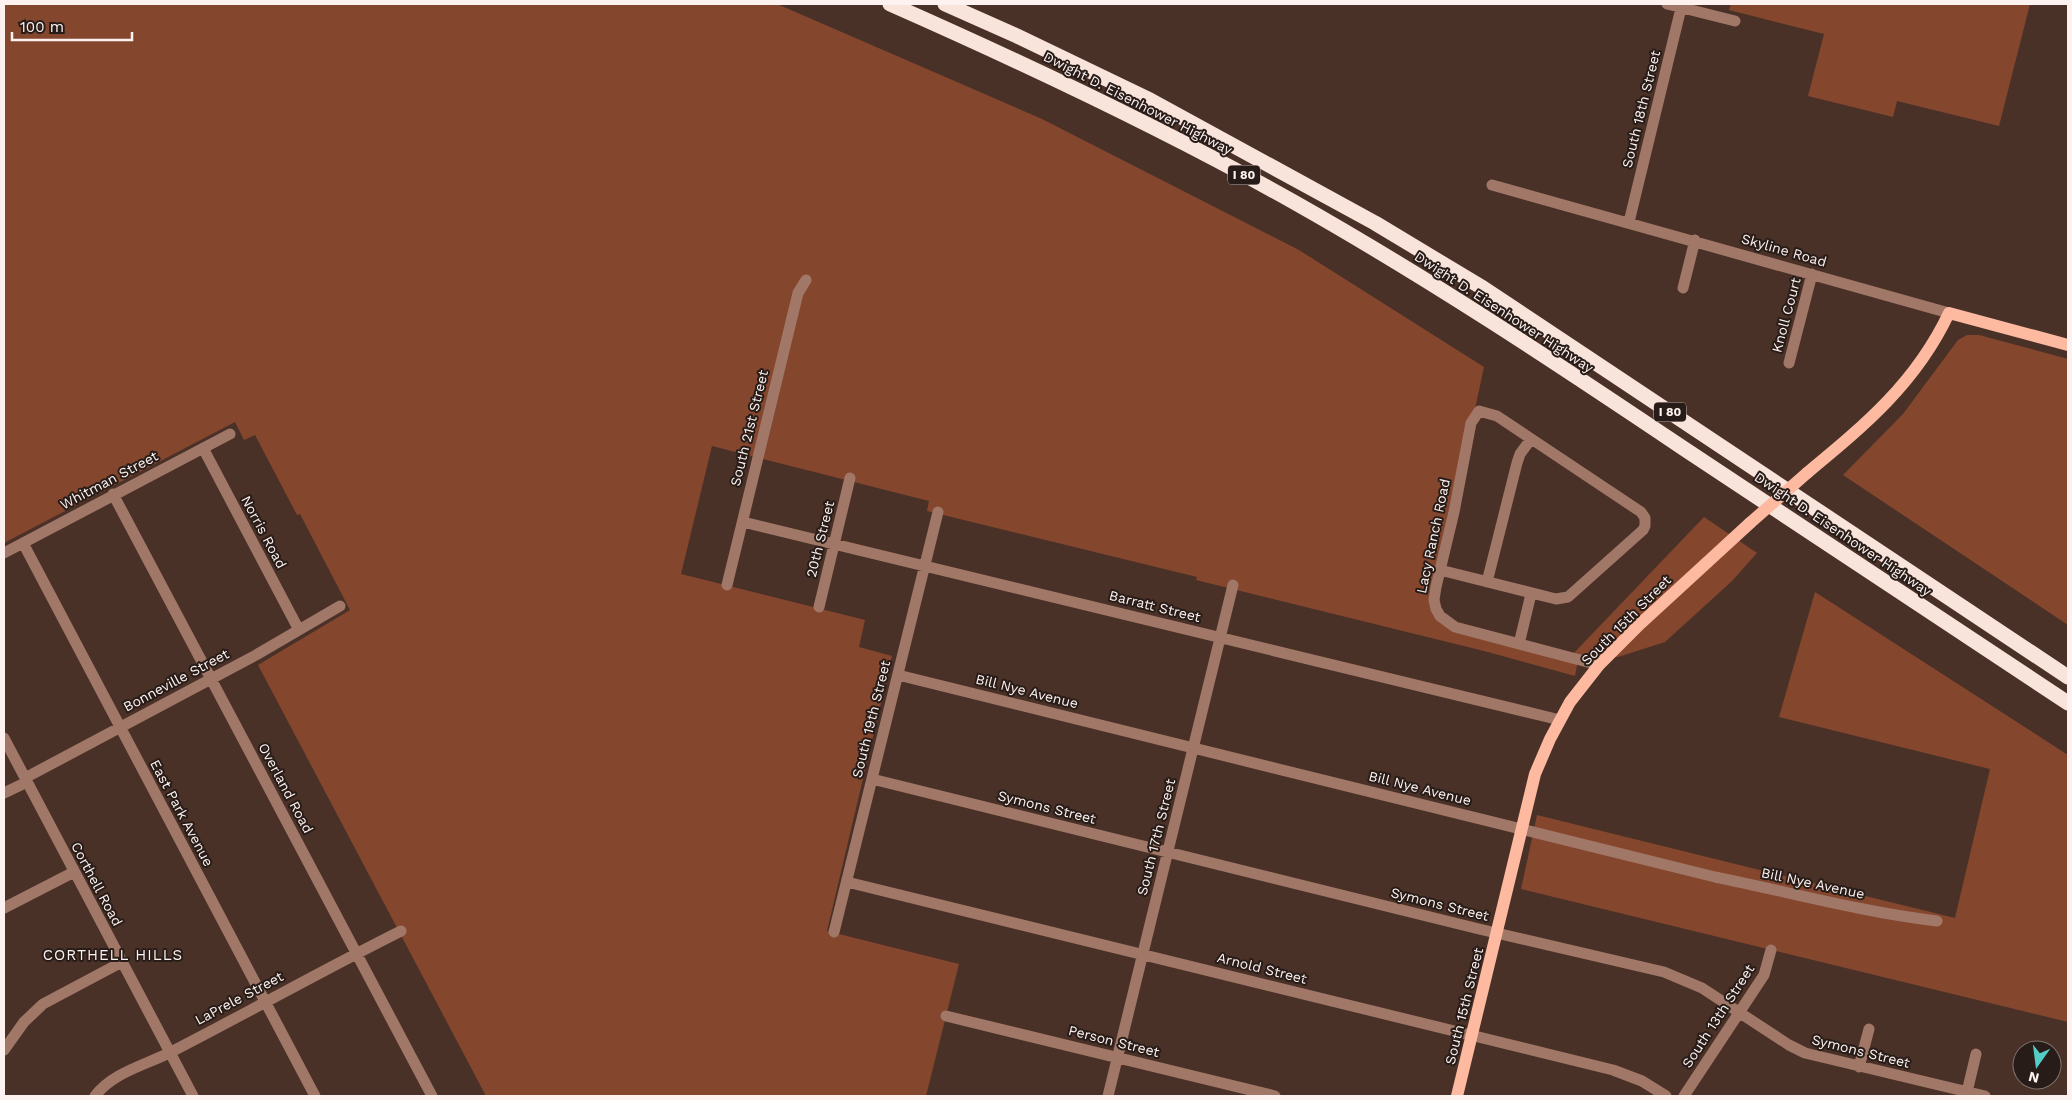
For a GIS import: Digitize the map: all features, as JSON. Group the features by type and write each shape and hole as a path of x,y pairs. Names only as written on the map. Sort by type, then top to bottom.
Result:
{"highway":[{"name":"Dwight D. Eisenhower Highway","path":"890,4 1011,57 1197,150 1293,202 1383,255 1580,379 2068,703"},
{"name":"Dwight D. Eisenhower Highway","path":"945,4 1017,36 1150,100 1375,223 1483,288 2068,677"}],"main road":[{"name":"Skyline Road","path":"1949,313 2068,345"},
{"name":"South 15th Street","path":"1457,1096 1535,774 1570,702 1599,665 1640,624 1750,523 1866,424 1906,383 1930,350 1949,313"}],"street":[{"path":"1667,4 1682,6 1735,21"},
{"name":"South 18th Street","path":"1629,222 1682,6"},
{"name":"Skyline Road","path":"1492,185 1695,240 1949,313"},
{"path":"1683,288 1695,240"},
{"name":"Knoll Court","path":"1789,363 1812,274"},
{"name":"South 21st Street","path":"727,585 798,293 806,280"},
{"name":"Lacy Ranch Road","path":"1531,439 1497,416 1479,411 1471,423 1434,600 1436,609 1440,616 1455,627 1599,665"},
{"name":"Whitman Street","path":"4,553 230,434"},
{"path":"1440,570 1531,594 1556,599 1568,596 1643,530 1646,522 1645,518 1640,512 1531,439 1520,454 1517,463 1487,582"},
{"name":"Norris Road","path":"203,448 299,630"},
{"name":"20th Street","path":"819,607 850,478"},
{"name":"Overland Road","path":"113,494 432,1096"},
{"name":"South 19th Street","path":"834,932 938,512"},
{"name":"Barratt Street","path":"742,522 1560,720"},
{"name":"East Park Avenue","path":"23,543 315,1096"},
{"name":"South 17th Street","path":"1108,1096 1233,585"},
{"path":"1519,644 1531,594"},
{"name":"Bonneville Street","path":"4,793 340,606"},
{"name":"Bill Nye Avenue","path":"898,674 1714,877 1888,915 1937,921"},
{"name":"Corthell Road","path":"4,738 193,1096"},
{"name":"Symons Street","path":"872,779 1167,853 1664,972 1702,988 1789,1045 1805,1053 1985,1096"},
{"path":"4,908 74,872"},
{"name":"Arnold Street","path":"847,882 1613,1070 1642,1081 1666,1096"},
{"name":"LaPrele Street","path":"95,1096 115,1078 170,1052 402,931"},
{"name":"South 13th Street","path":"1684,1096 1764,975 1771,950"},
{"path":"4,1050 24,1022 43,1004 122,962"},
{"name":"Person Street","path":"946,1016 1275,1096"},
{"path":"1859,1067 1869,1029"},
{"path":"1967,1092 1976,1054"}],"shaded area":[{"path":"4,4 777,4 1042,119 1299,250 1484,367 1434,600 1447,623 1572,655 1704,517 1757,553 1732,581 1665,642 1618,657 1579,655 1575,676 1484,651 1196,580 1197,577 927,511 929,501 712,446 681,574 865,620 859,647 892,656 827,931 959,964 926,1096 486,1096 258,665 350,610 300,514 297,515 255,435 244,440 235,422 4,543"},
{"path":"1731,4 2030,4 1999,126 1897,101 1893,117 1808,96 1824,34 1729,10"},
{"path":"1967,335 1979,335 2068,359 2068,625 1843,475 1903,414 1958,340"},
{"path":"1815,592 2068,755 2068,1022 1521,889 1537,815 1955,918 1990,769 1779,717"}],"district":[{"name":"CORTHELL HILLS","path":"113,955"}]}
